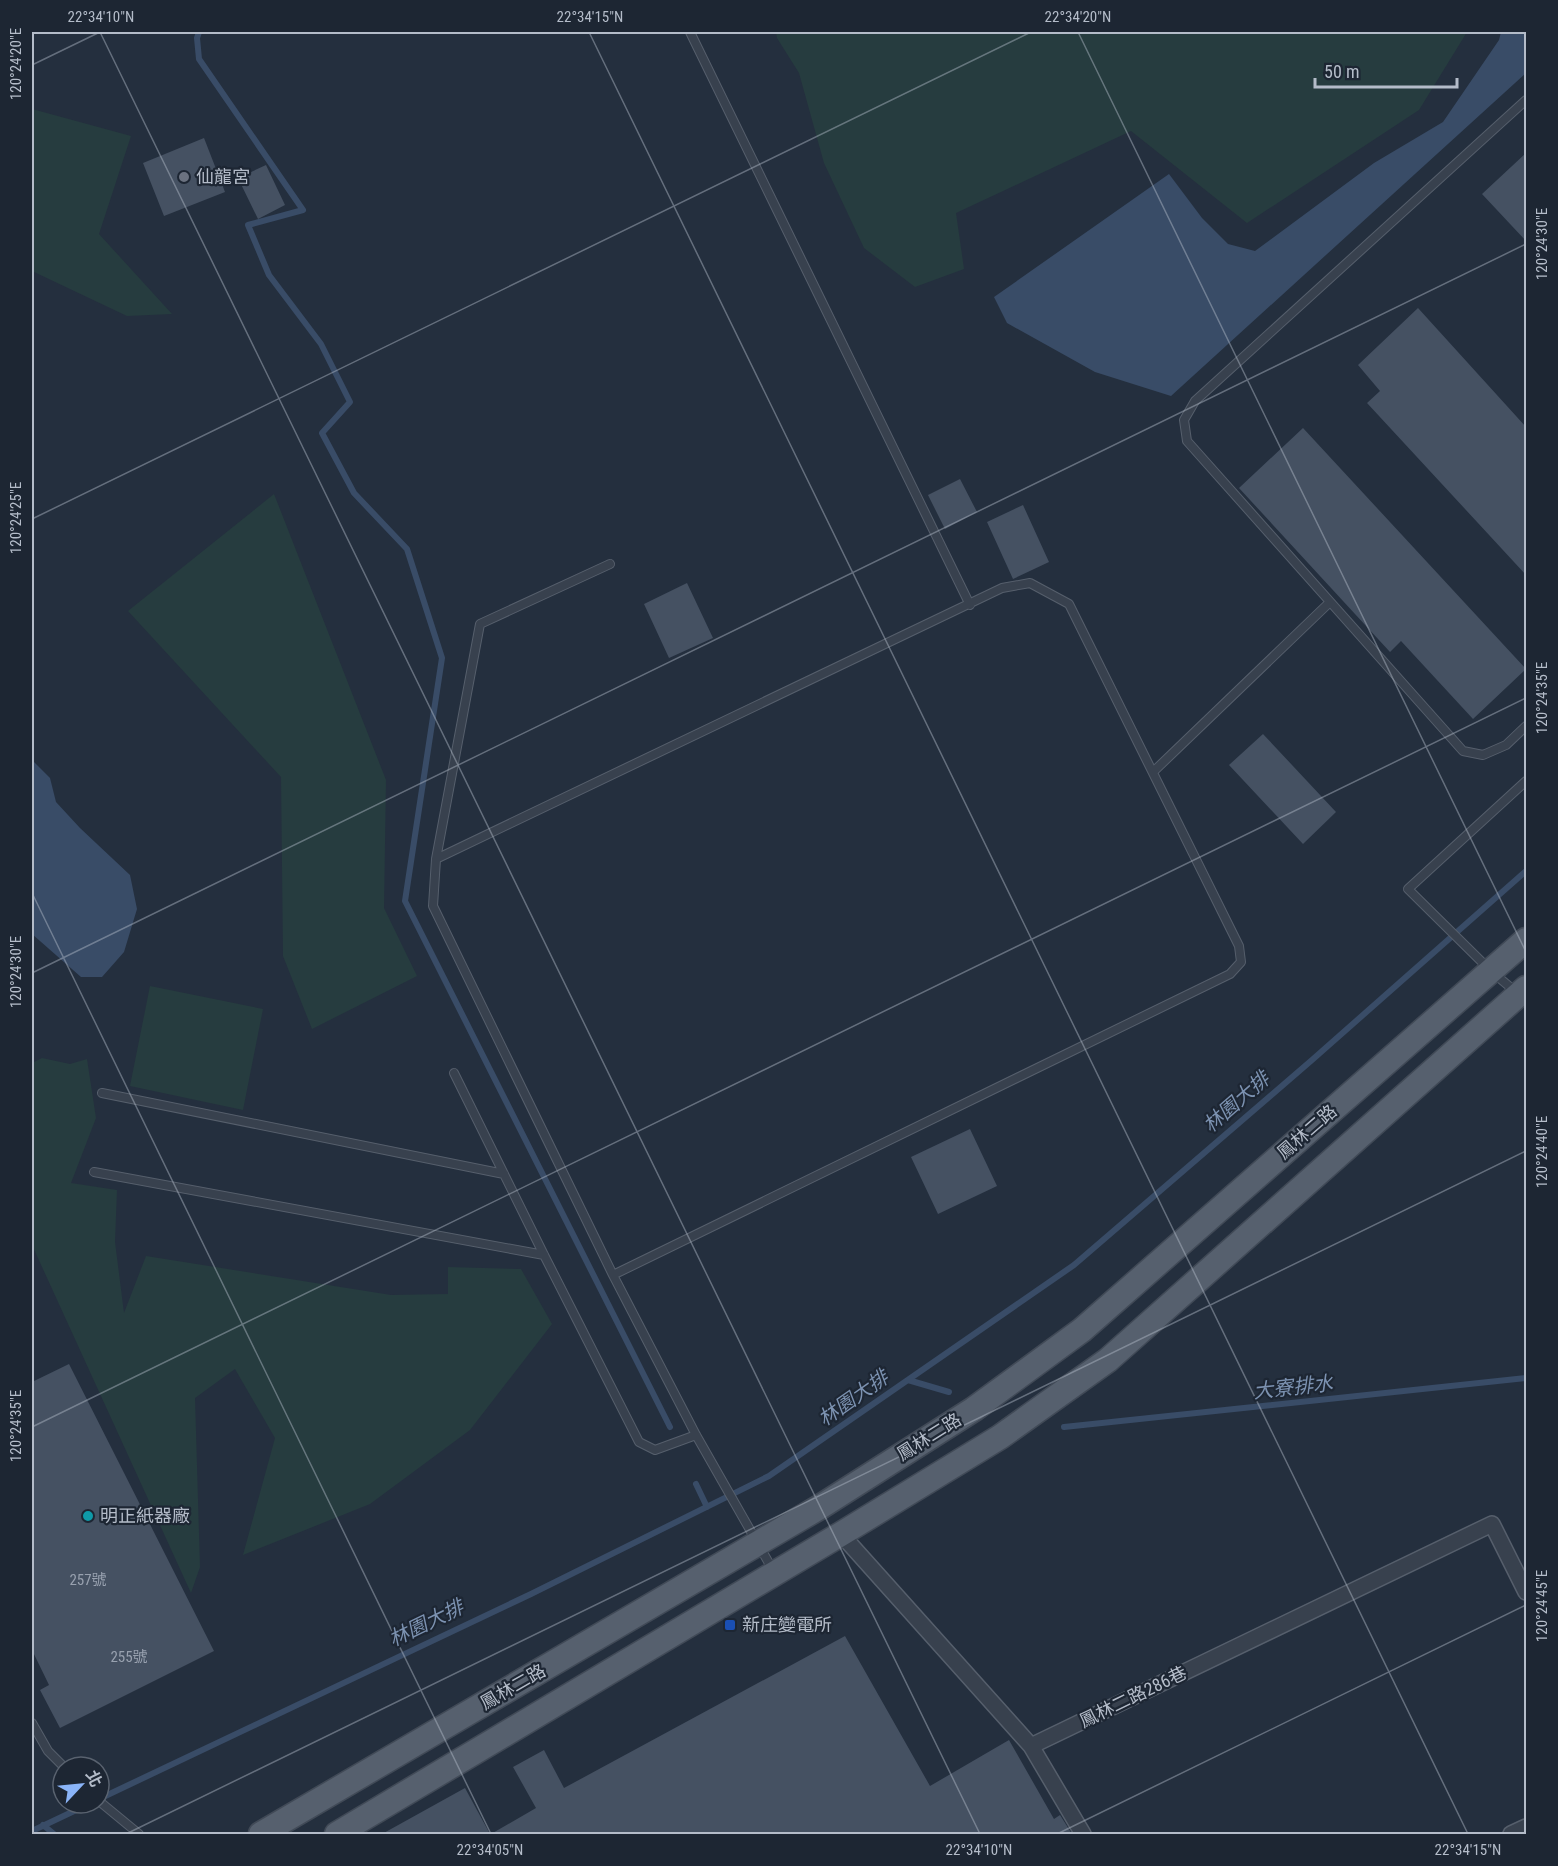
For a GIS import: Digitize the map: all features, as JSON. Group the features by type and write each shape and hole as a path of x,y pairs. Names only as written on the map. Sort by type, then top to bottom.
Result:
{"main road":[{"name":"鳳林二路","path":"261,1834 754,1536 820,1507 974,1409 1082,1330 1483,962 1527,940"},
{"name":"鳳林二路","path":"337,1834 1000,1437 1108,1360 1523,991"}],"street":[{"name":"鳳林二路286巷","path":"1031,1746 1492,1524 1527,1592"},
{"path":"841,1534 1031,1746 1083,1834"},
{"path":"1511,1834 1527,1827"}],"lane":[{"path":"690,32 970,605"},
{"path":"1527,100 1195,401 1184,420 1187,441 1463,751 1483,755 1506,744 1527,726"},
{"path":"610,564 480,624 436,859 433,906 613,1275 696,1435 775,1573"},
{"path":"436,859 1002,588 1030,583 1069,604 1239,946 1241,962 1230,974 613,1275"},
{"path":"1153,772 1330,602"},
{"path":"1523,991 1483,962 1408,889 1527,782"},
{"path":"454,1073 639,1442 655,1450 696,1435"},
{"path":"102,1093 504,1174"},
{"path":"94,1172 544,1255"},
{"path":"32,1723 52,1755"},
{"path":"111,1811 139,1834"}],"green space":[{"path":"776,32 1467,32 1419,110 1247,223 1131,131 956,213 964,269 915,287 864,248 824,163 799,73 777,38"},
{"path":"32,109 131,136 99,234 172,314 127,316 32,271"},
{"path":"274,494 386,780 384,908 417,976 312,1029 283,956 281,777 128,611"},
{"path":"150,986 263,1009 243,1110 130,1086"},
{"path":"42,1058 70,1064 87,1059 96,1118 71,1183 117,1190 115,1242 124,1313 146,1256 391,1295 448,1294 448,1267 521,1269 552,1324 470,1430 370,1504 243,1555 275,1438 235,1369 195,1398 200,1567 191,1593 32,1245 32,1063"}],"water":[{"path":"1501,32 1526,32 1526,73 1171,396 1095,372 1007,323 994,297 1169,174 1202,218 1228,244 1255,251 1374,163 1443,122 1499,40"},
{"path":"32,760 50,778 56,802 130,875 137,909 124,952 102,977 81,977 32,934"}],"building":[{"name":"仙龍宮","path":"204,138 225,192 164,216 143,163"},
{"path":"1527,152 1527,242 1482,194"},
{"path":"266,165 285,205 258,219 238,178"},
{"path":"1418,308 1527,428 1527,576 1367,403 1380,391 1358,365"},
{"path":"1303,428 1526,669 1473,719 1401,641 1390,652 1239,488"},
{"path":"960,479 977,512 945,529 928,495"},
{"path":"1023,505 1049,562 1013,579 987,522"},
{"path":"687,583 713,638 669,658 644,604"},
{"path":"1263,734 1336,812 1303,844 1229,765"},
{"path":"970,1129 997,1186 938,1214 911,1157"},
{"name":"明正紙器廠","path":"69,1364 214,1651 60,1728 40,1690 49,1685 32,1650 32,1382"},
{"path":"845,1636 930,1786 1009,1740 1054,1819 1060,1815 1072,1834 491,1834 536,1808 513,1767 544,1750 564,1788"},
{"path":"465,1788 490,1834 382,1834"}],"waterway":[{"path":"199,32 197,38 199,59 303,210 248,225 269,275 321,344 350,402 322,433 354,493 407,549 442,658 405,901 670,1427"},
{"name":"林園大排","path":"111,1793 531,1594 769,1476 1074,1265 1312,1060 1526,871"},
{"name":"大寮排水","path":"1064,1427 1526,1378"},
{"path":"908,1380 949,1392"},
{"path":"696,1484 707,1507"},
{"name":"林園大排","path":"32,1831 66,1815"},
{"path":"43,1825 54,1834"}],"place":[{"name":"仙龍宮","path":"184,177"},
{"name":"明正紙器廠","path":"88,1516"},
{"name":"新庄變電所","path":"730,1625"}]}
